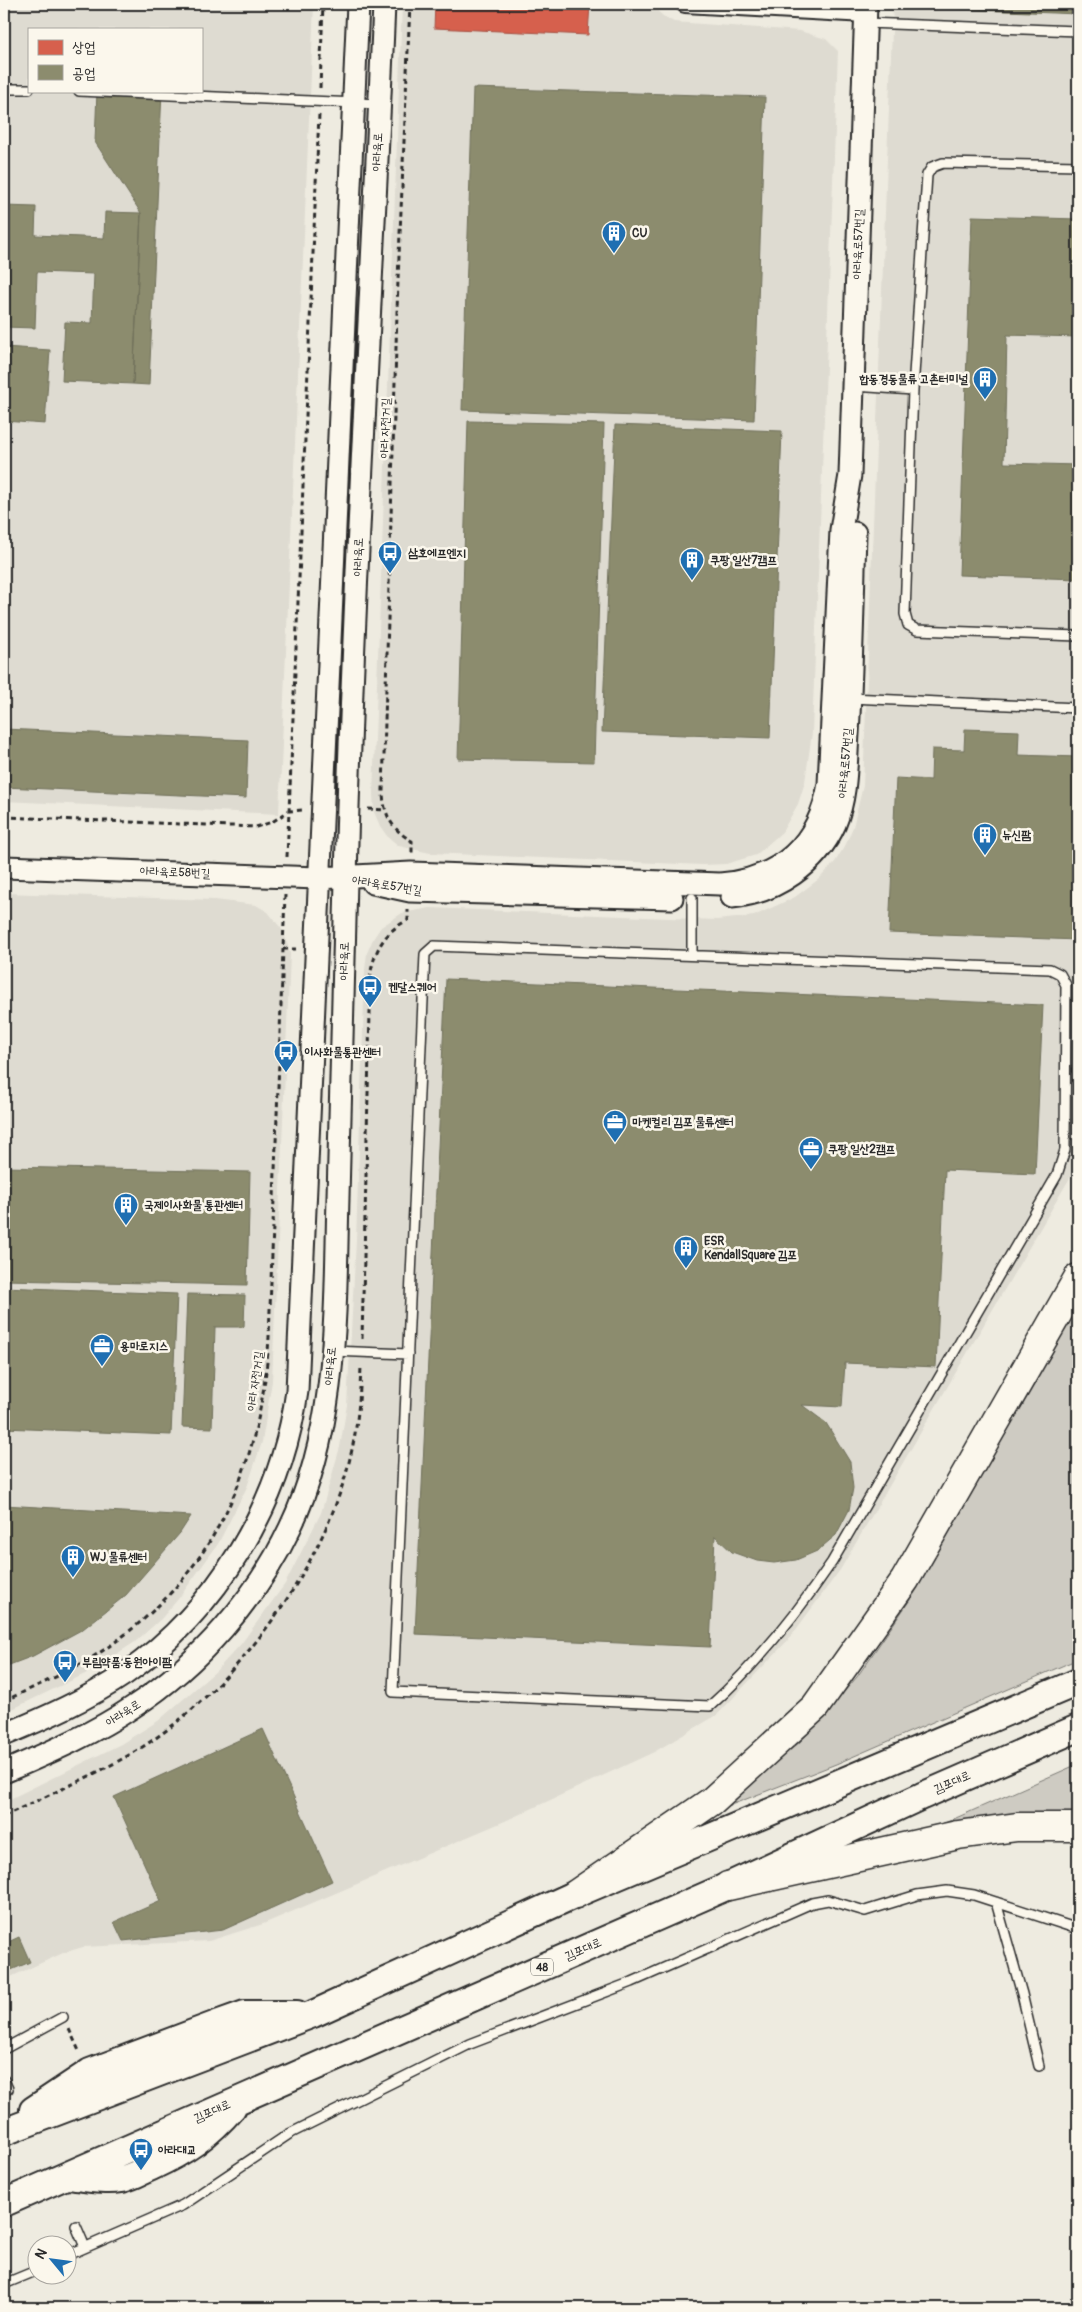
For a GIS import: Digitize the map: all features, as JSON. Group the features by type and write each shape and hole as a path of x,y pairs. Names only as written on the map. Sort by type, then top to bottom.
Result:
{"highway":[{"path":"576,1894 712,1801 815,1707 905,1580 1078,1278"},
{"path":"728,1886 958,1835 1017,1827 1078,1827"}],"main road":[{"path":"4,2131 313,2014 576,1894 1078,1682"},
{"name":"김포대로","path":"4,2203 728,1886 922,1796 1078,1728"},
{"path":"4,2131 90,2072 245,2014 313,2014"}],"street":[{"name":"아라육로","path":"4,1735 100,1690 126,1673 174,1633 198,1609 238,1554 254,1526 276,1477 289,1437 297,1391 318,878 358,4"},
{"name":"아라육로","path":"4,1772 82,1736 146,1698 186,1665 249,1595 273,1560 291,1528 313,1470 326,1412 332,1351 346,878 366,371 384,4"},
{"path":"685,4 866,14"},
{"name":"아라육로57번길","path":"346,878 411,873 720,884 749,880 782,864 811,836 826,806 829,784 841,530 850,475 866,14"},
{"name":"아라육로57번길","path":"346,878 410,891 692,898 738,897 765,890 799,870 817,852 835,824 841,807 850,698 856,531 850,475"},
{"name":"아라육로58번길","path":"4,867 346,878"}],"lane":[{"path":"866,14 1078,31"},
{"path":"4,89 28,89"},
{"path":"97,92 380,104"},
{"path":"1078,166 942,163 932,167 927,175 913,390 905,614 908,625 917,630 1078,636"},
{"path":"854,386 913,390"},
{"path":"850,698 1078,708"},
{"path":"692,898 692,955"},
{"path":"434,946 692,955 1050,969 1060,974 1066,985 1065,1150 1057,1176 857,1522 807,1598 763,1654 710,1706 393,1692 427,950 434,946"},
{"path":"332,1351 408,1354"},
{"path":"78,2251 183,2205 289,2134 470,2044 632,1982 812,1903 828,1900 865,1911 917,1895 947,1891 996,1902 1078,1930"},
{"path":"996,1902 1022,1994 1039,2066"},
{"path":"4,2050 63,2017"},
{"path":"4,2080 8,2089"},
{"path":"76,2226 85,2247"},
{"path":"4,2284 28,2274"}],"path":[{"path":"4,817 256,827 272,822 289,811 323,4"},
{"name":"아라 자전거길","path":"410,4 398,279 383,802 390,822 402,836 412,841"},
{"name":"아라 자전거길","path":"4,1701 101,1651 122,1637 164,1600 199,1557 218,1527 233,1498 252,1449 264,1387 269,1345 283,949"},
{"path":"63,2017 90,2072"}],"shaded area":[{"path":"4,4 314,4 279,814 4,801"},
{"path":"402,4 650,4 663,16 674,22 800,31 826,39 838,51 812,733 805,782 798,804 782,832 756,855 726,864 703,865 430,853 399,846 387,836 374,812 373,794"},
{"path":"893,4 1078,4 1078,1164 840,1570 789,1639 717,1715 654,1752 505,1821 263,1924 209,1941 83,1947 63,1953 4,1980 4,1802 121,1744 158,1721 216,1671 241,1644 285,1584 321,1513 340,1447 347,1405 356,1241 365,970 367,953 381,927 402,913 430,908 717,920 754,916 795,897 819,879 835,862 846,844 853,827 863,786"},
{"path":"4,893 215,900 256,905 268,912 284,932 290,954 272,1381 262,1442 247,1487 218,1544 179,1598 161,1619 135,1642 87,1673 4,1713"},
{"path":"1078,1307 1078,1659 836,1764 713,1812 800,1742 857,1677 914,1594"},
{"path":"1078,1764 1078,1816 922,1833"}],"building: 상업":[{"path":"435,4 590,4 588,35 434,28"}],"building: 공업":[{"path":"932,4 1078,4 1078,14 932,8"},
{"name":"CU","path":"473,88 765,97 754,420 462,410"},
{"path":"97,92 162,92 149,385 133,384 141,213 95,142"},
{"path":"4,206 36,207 35,235 104,238 105,212 141,213 133,384 62,381 65,322 92,323 94,274 37,272 35,328 4,327"},
{"name":"합동경동물류 고촌터미널","path":"972,216 1078,219 1078,337 1007,335 1004,463 1078,465 1078,579 959,575"},
{"path":"4,347 50,350 45,424 4,421"},
{"path":"468,421 604,424 594,762 458,759"},
{"name":"쿠팡 일산7캠프","path":"615,425 782,431 770,738 602,732"},
{"path":"4,729 248,740 246,798 4,787"},
{"name":"뉴신팜","path":"965,729 1019,731 1018,755 1078,757 1078,940 889,933 896,778 931,780 932,749 964,750"},
{"name":"ESR KendallSquare 김포","path":"446,979 1043,1005 1035,1174 945,1170 936,1367 845,1363 842,1407 802,1405 826,1423 850,1462 853,1488 849,1510 836,1535 817,1551 796,1560 774,1563 757,1561 732,1552 715,1536 710,1647 415,1634"},
{"name":"국제이사화물 통관센터","path":"4,1167 250,1172 247,1285 4,1280"},
{"path":"4,1287 177,1294 171,1435 4,1428"},
{"path":"187,1294 245,1295 244,1327 215,1327 212,1428 182,1427"},
{"name":"WJ 물류센터","path":"4,1505 191,1516 180,1533 126,1595 83,1629 33,1656 4,1667"},
{"path":"263,1729 332,1881 223,1930 123,1941 114,1922 161,1901 114,1797"},
{"path":"19,1937 30,1962 4,1973 4,1944"}],"place":[{"name":"CU","path":"614,254"},
{"name":"합동경동물류 고촌터미널","path":"985,400"},
{"name":"삼호에프엔지","path":"390,574"},
{"name":"쿠팡 일산7캠프","path":"692,581"},
{"name":"뉴신팜","path":"985,856"},
{"name":"켄달스퀘어","path":"370,1008"},
{"name":"이사화물통관센터","path":"286,1073"},
{"name":"마켓컬리 김포 물류센터","path":"615,1143"},
{"name":"쿠팡 일산2캠프","path":"811,1170"},
{"name":"국제이사화물 통관센터","path":"126,1226"},
{"name":"ESR KendallSquare 김포","path":"686,1269"},
{"name":"용마로지스","path":"102,1367"},
{"name":"WJ 물류센터","path":"73,1578"},
{"name":"부림약품.동원아이팜","path":"65,1683"},
{"name":"아라대교","path":"141,2171"}]}
